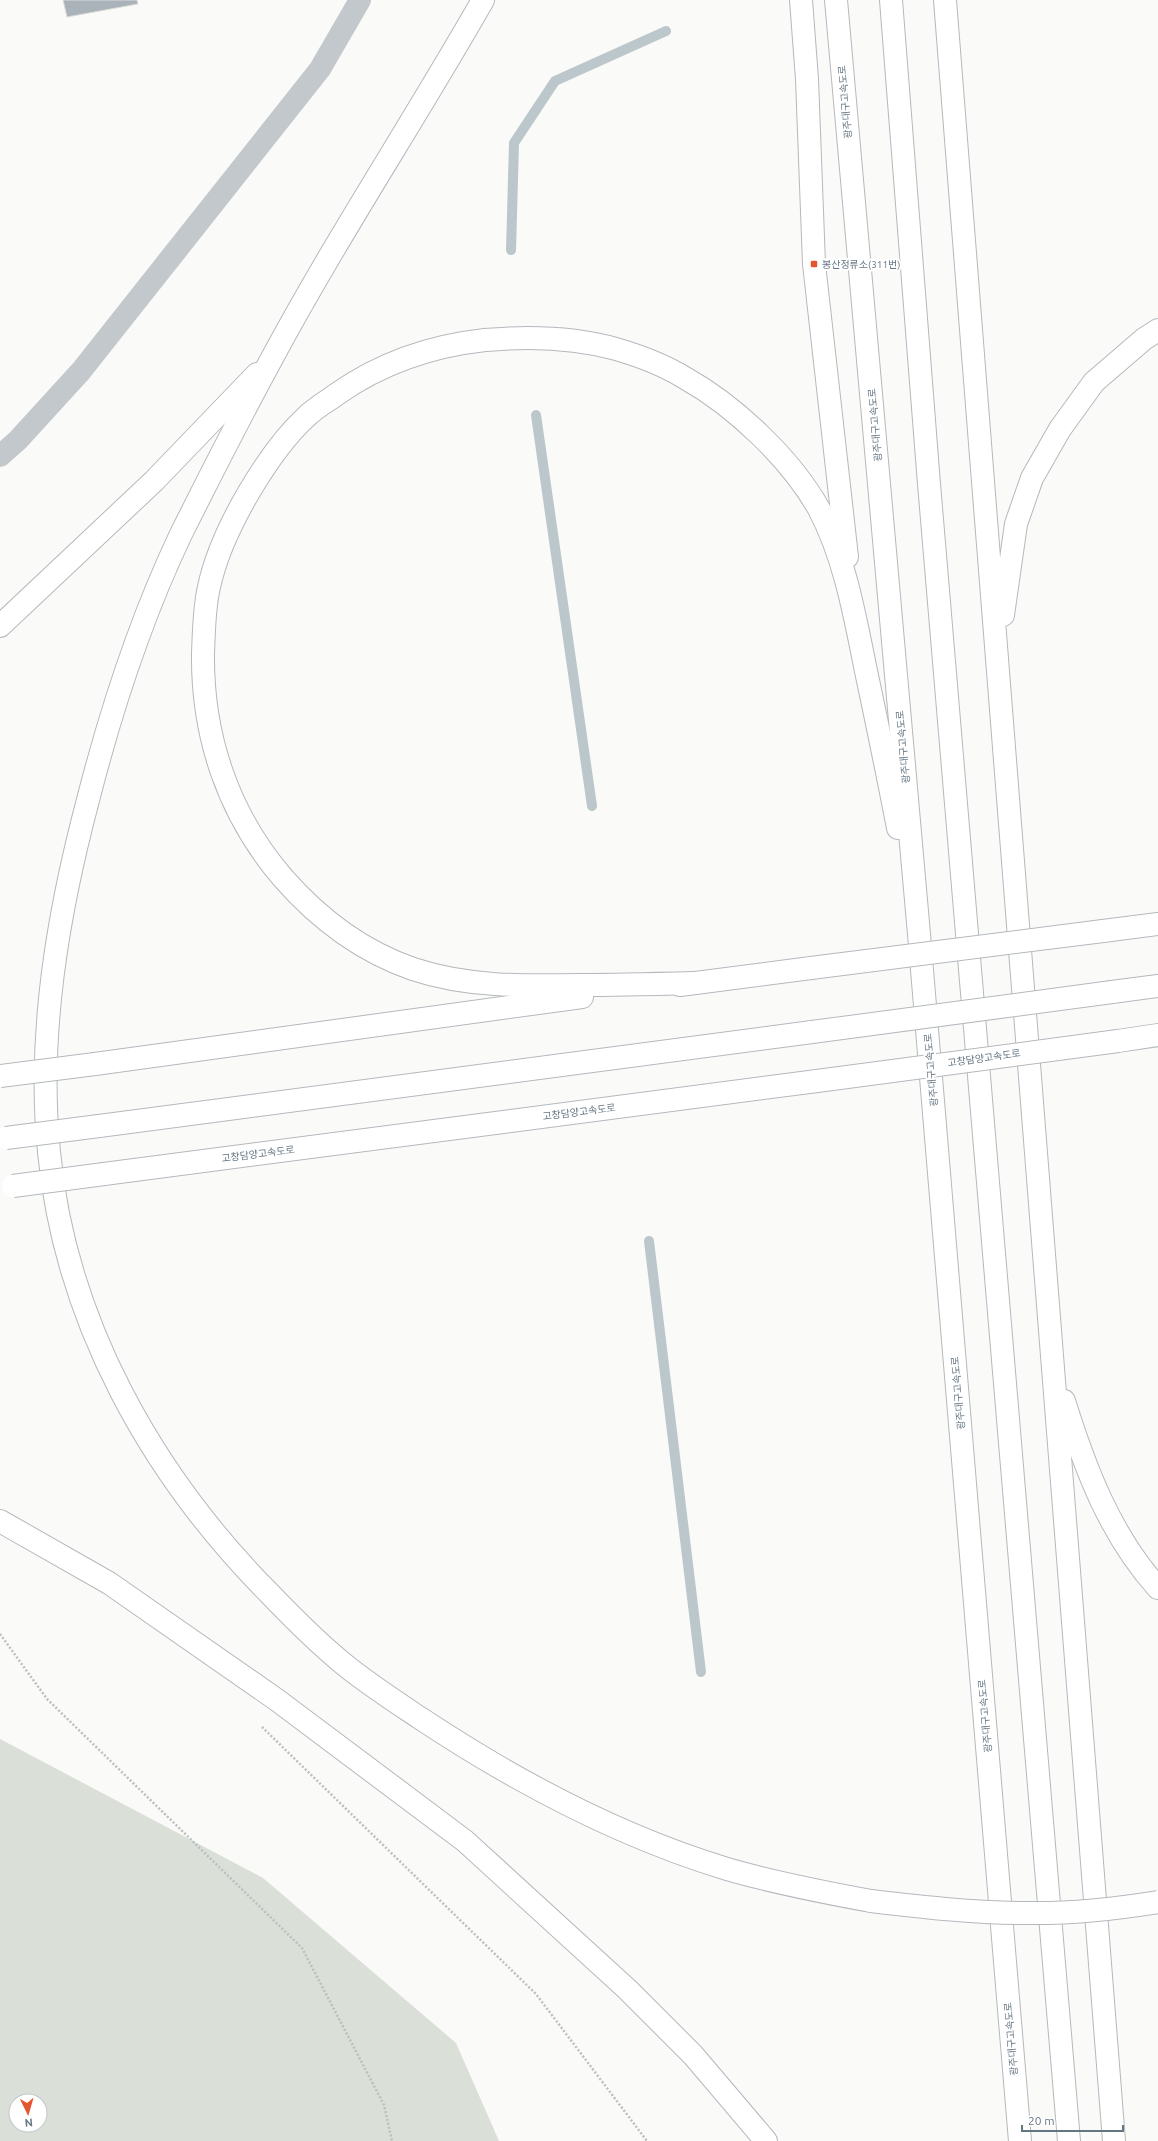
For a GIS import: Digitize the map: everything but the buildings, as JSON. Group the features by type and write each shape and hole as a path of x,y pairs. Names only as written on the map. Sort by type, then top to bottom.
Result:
{"highway":[{"path":"482,0 273,357 180,538 150,607 100,751 80,828 65,896 55,962 48,1024 46,1091 49,1152 58,1212 74,1275 92,1328 121,1394 161,1463 203,1519 250,1574 295,1620 344,1664 462,1746 528,1784 590,1816 720,1867 785,1885 871,1901 944,1909 1025,1914 1089,1911 1158,1902"},
{"path":"801,0 814,264 852,600 919,934"},
{"name":"광주대구고속도로","path":"836,0 919,934 1020,2141"},
{"path":"891,0 929,492 1069,2141"},
{"path":"945,0 1114,2141"},
{"path":"997,658 1016,524 1032,478 1060,429 1094,382 1158,330"},
{"path":"694,983 524,986 484,984 449,979 411,968 381,956 348,937 320,916 295,892 271,864 251,836 233,804 219,769 205,710 203,678 205,614 209,586 230,529 262,469 286,438 308,415 362,376 391,363 438,347 498,339 559,338 593,343 632,354 660,365 684,377 729,408 771,447 806,489 818,508 830,533 852,600"},
{"path":"0,626 154,481 273,357"},
{"path":"0,1076 694,983 1158,924"},
{"path":"3,1138 1158,986"},
{"name":"고창담양고속도로","path":"7,1187 1158,1035"},
{"path":"1118,1041 1158,1039"},
{"path":"1053,1365 1086,1467 1100,1498 1114,1526 1131,1553 1158,1588"},
{"path":"0,1521 109,1583 277,1700 464,1841 627,1989 688,2050 752,2122 766,2141"}],"street":[{"path":"0,456 18,440 81,371 320,69 360,0"}],"path":[{"path":"0,1634 47,1699 302,1948 384,2105 392,2141"},
{"path":"257,1722 536,1994 647,2141"}],"shaded area":[{"path":"0,1739 263,1878 456,2043 499,2141 0,2141"}],"waterway":[{"path":"511,250 514,143 555,81 666,31"},
{"path":"536,415 592,806"},
{"path":"649,1241 701,1672"}],"place":[{"name":"봉산정류소(311번)","path":"814,264"}]}
